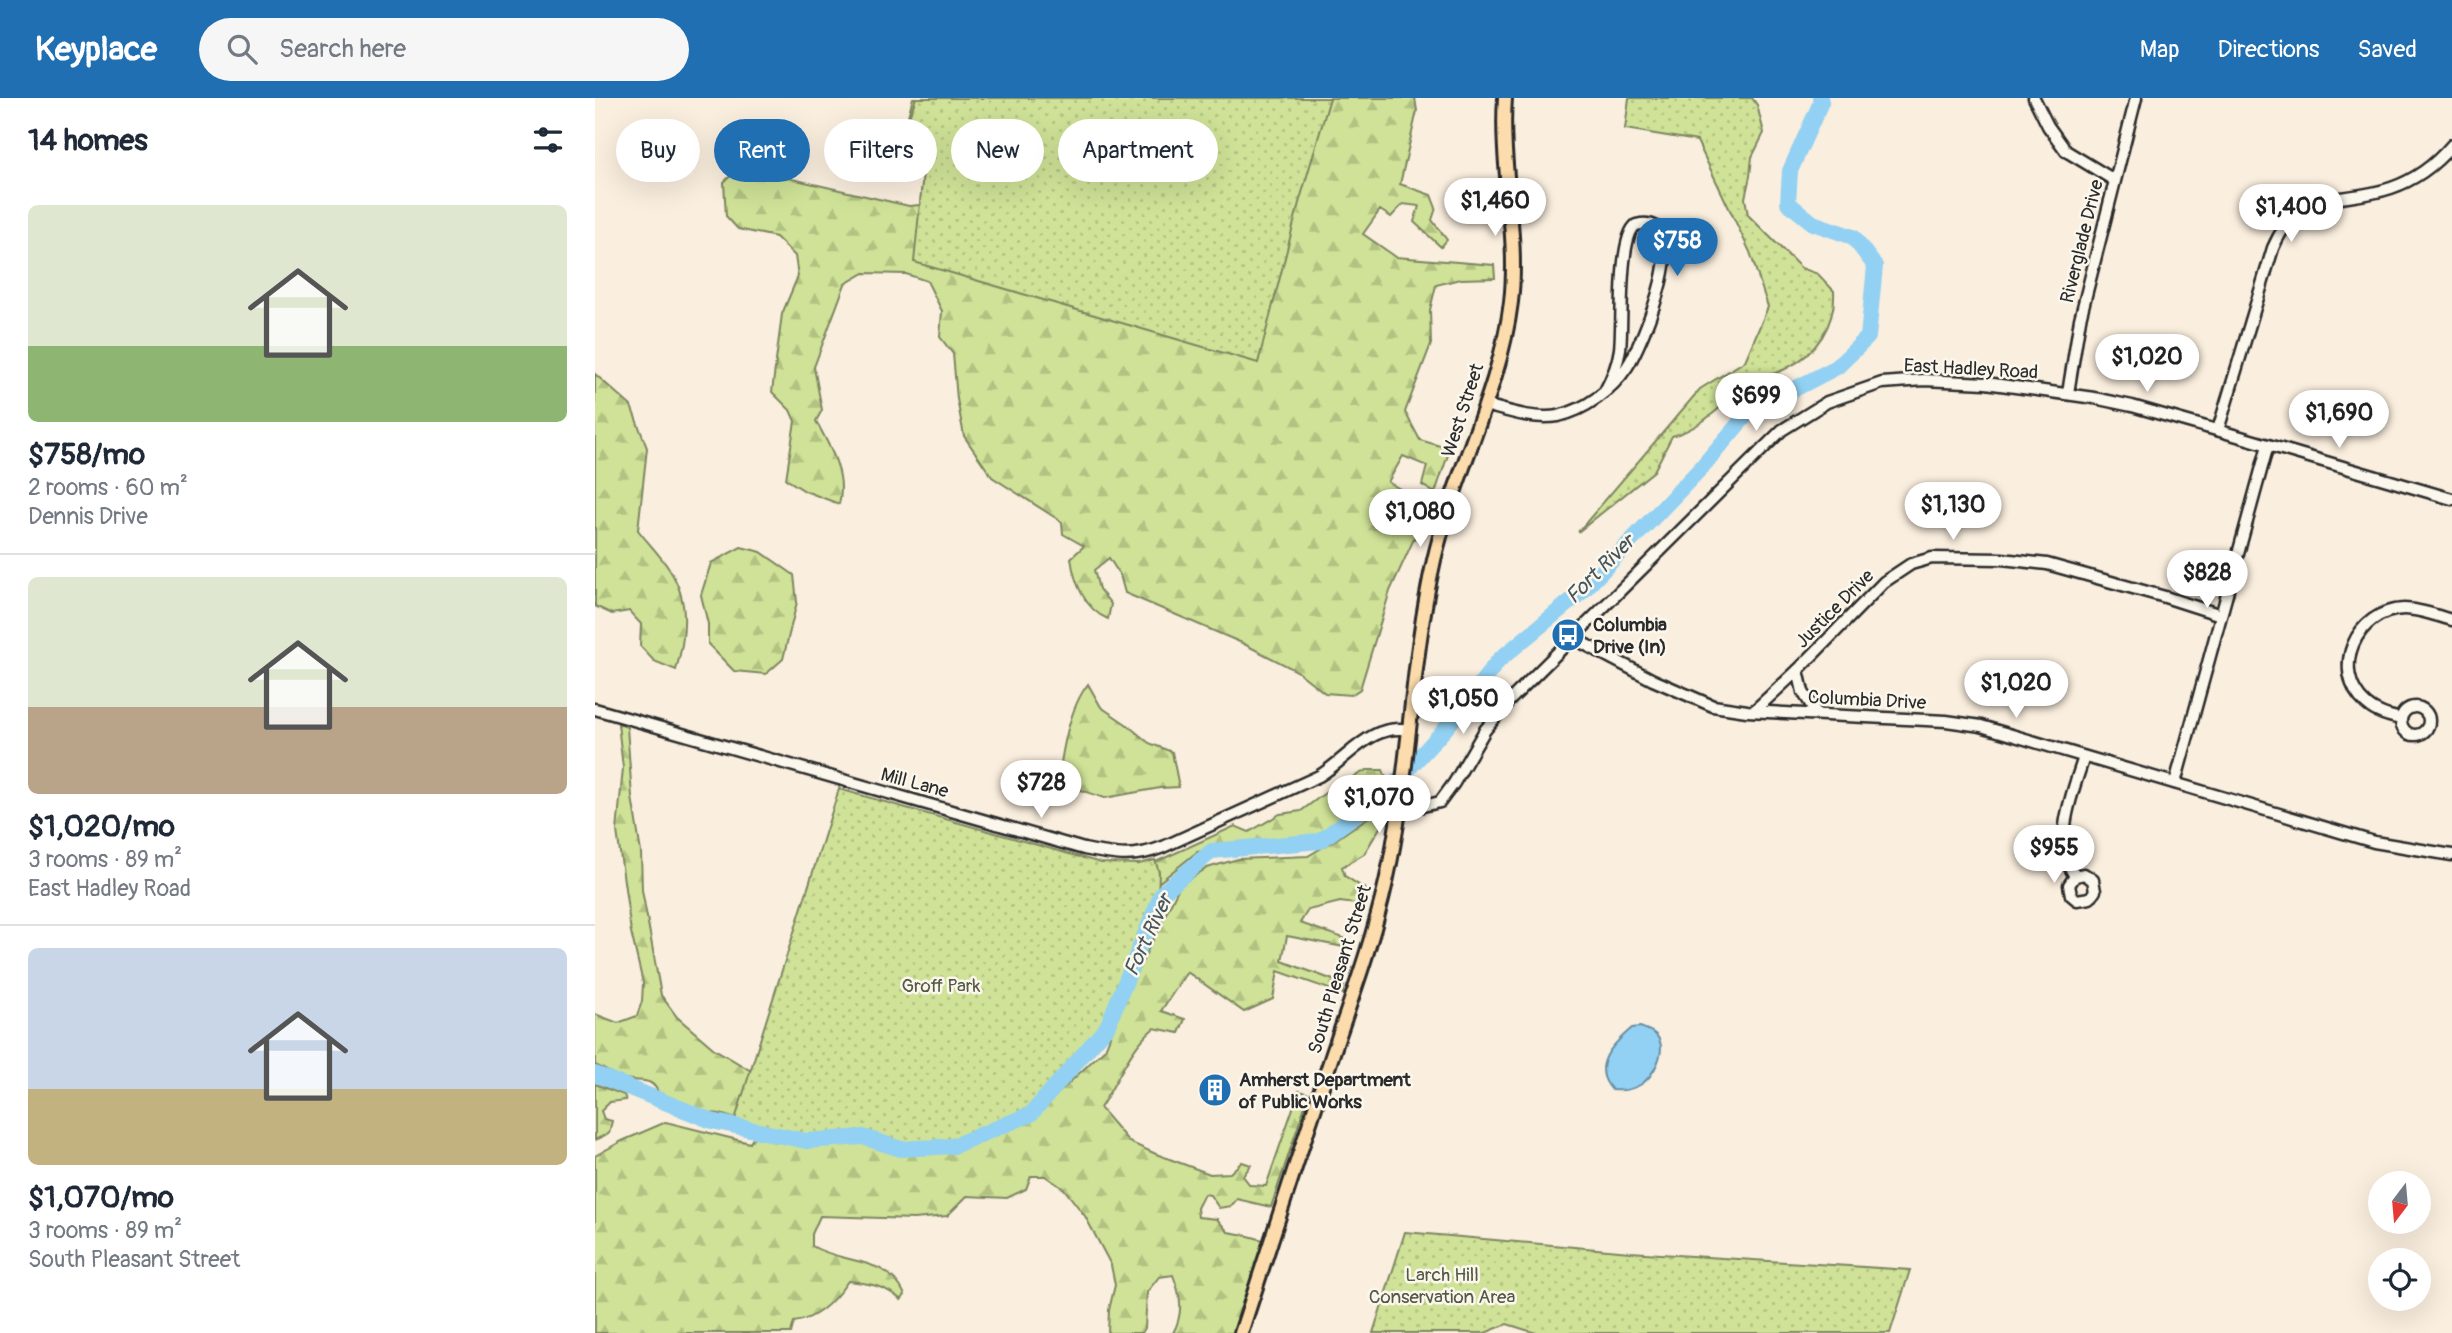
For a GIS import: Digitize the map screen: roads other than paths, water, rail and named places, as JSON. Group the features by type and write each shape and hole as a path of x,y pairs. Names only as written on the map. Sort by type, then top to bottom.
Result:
{"main road":[{"name":"West Street","path":"1409,730 1424,615 1436,551 1449,505 1485,405 1503,343 1512,298 1512,248 1504,149 1505,98"},
{"name":"South Pleasant Street","path":"1241,1333 1376,923 1391,861 1409,730"}],"street":[{"path":"2034,98 2048,126 2066,151 2114,180"},
{"name":"Riverglade Drive","path":"2068,393 2079,326 2136,98"},
{"path":"2218,430 2273,248 2283,229 2300,213 2322,201 2383,190 2410,179 2433,164 2452,145"},
{"path":"1485,405 1529,415 1556,416 1579,409 1605,391 1621,376 1631,360 1654,306 1666,248 1663,234 1655,226 1636,225 1628,236 1624,259 1620,350 1605,391"},
{"name":"East Hadley Road","path":"1401,797 1423,806 1440,802 1499,711 1768,442 1817,407 1863,388 1901,381 1986,383 2068,393 2132,406 2452,499"},
{"path":"2175,783 2268,445"},
{"name":"Justice Drive","path":"1754,711 1885,582 1910,564 1932,558 2002,559 2040,563 2154,593 2221,615"},
{"path":"2401,719 2377,711 2357,693 2349,669 2354,639 2370,620 2394,610 2413,610 2452,620"},
{"name":"Columbia Drive","path":"1573,638 1702,702 1724,708 1964,723 2003,732 2385,845 2452,855"},
{"name":"Justice Drive","path":"1798,670 1803,692 1817,714"},
{"name":"Mill Lane","path":"595,709 1084,849 1134,856 1163,847 1319,775 1374,733 1391,729 1409,730"},
{"path":"2075,876 2066,856 2066,825 2084,757"}],"water":[{"path":"1640,1027 1654,1034 1660,1041 1658,1062 1650,1076 1640,1085 1626,1090 1612,1090 1603,1072 1607,1056 1632,1028"}],"waterway":[{"name":"Fort River","path":"595,1074 712,1121 806,1141 863,1137 901,1149 953,1146 1031,1114 1107,1027 1162,893 1212,851 1320,841 1390,789 1446,728 1499,660 1584,590 1701,468 1748,413 1837,367 1868,337 1875,266 1853,237 1813,223 1788,203 1790,171 1821,102 1820,98"}],"place":[{"name":"Columbia Drive (In)","path":"1568,635"},
{"name":"Amherst Department of Public Works","path":"1215,1090"}],"park label":[{"name":"Groff Park","path":"941,985"},
{"name":"Larch Hill Conservation Area","path":"1442,1285"}]}
